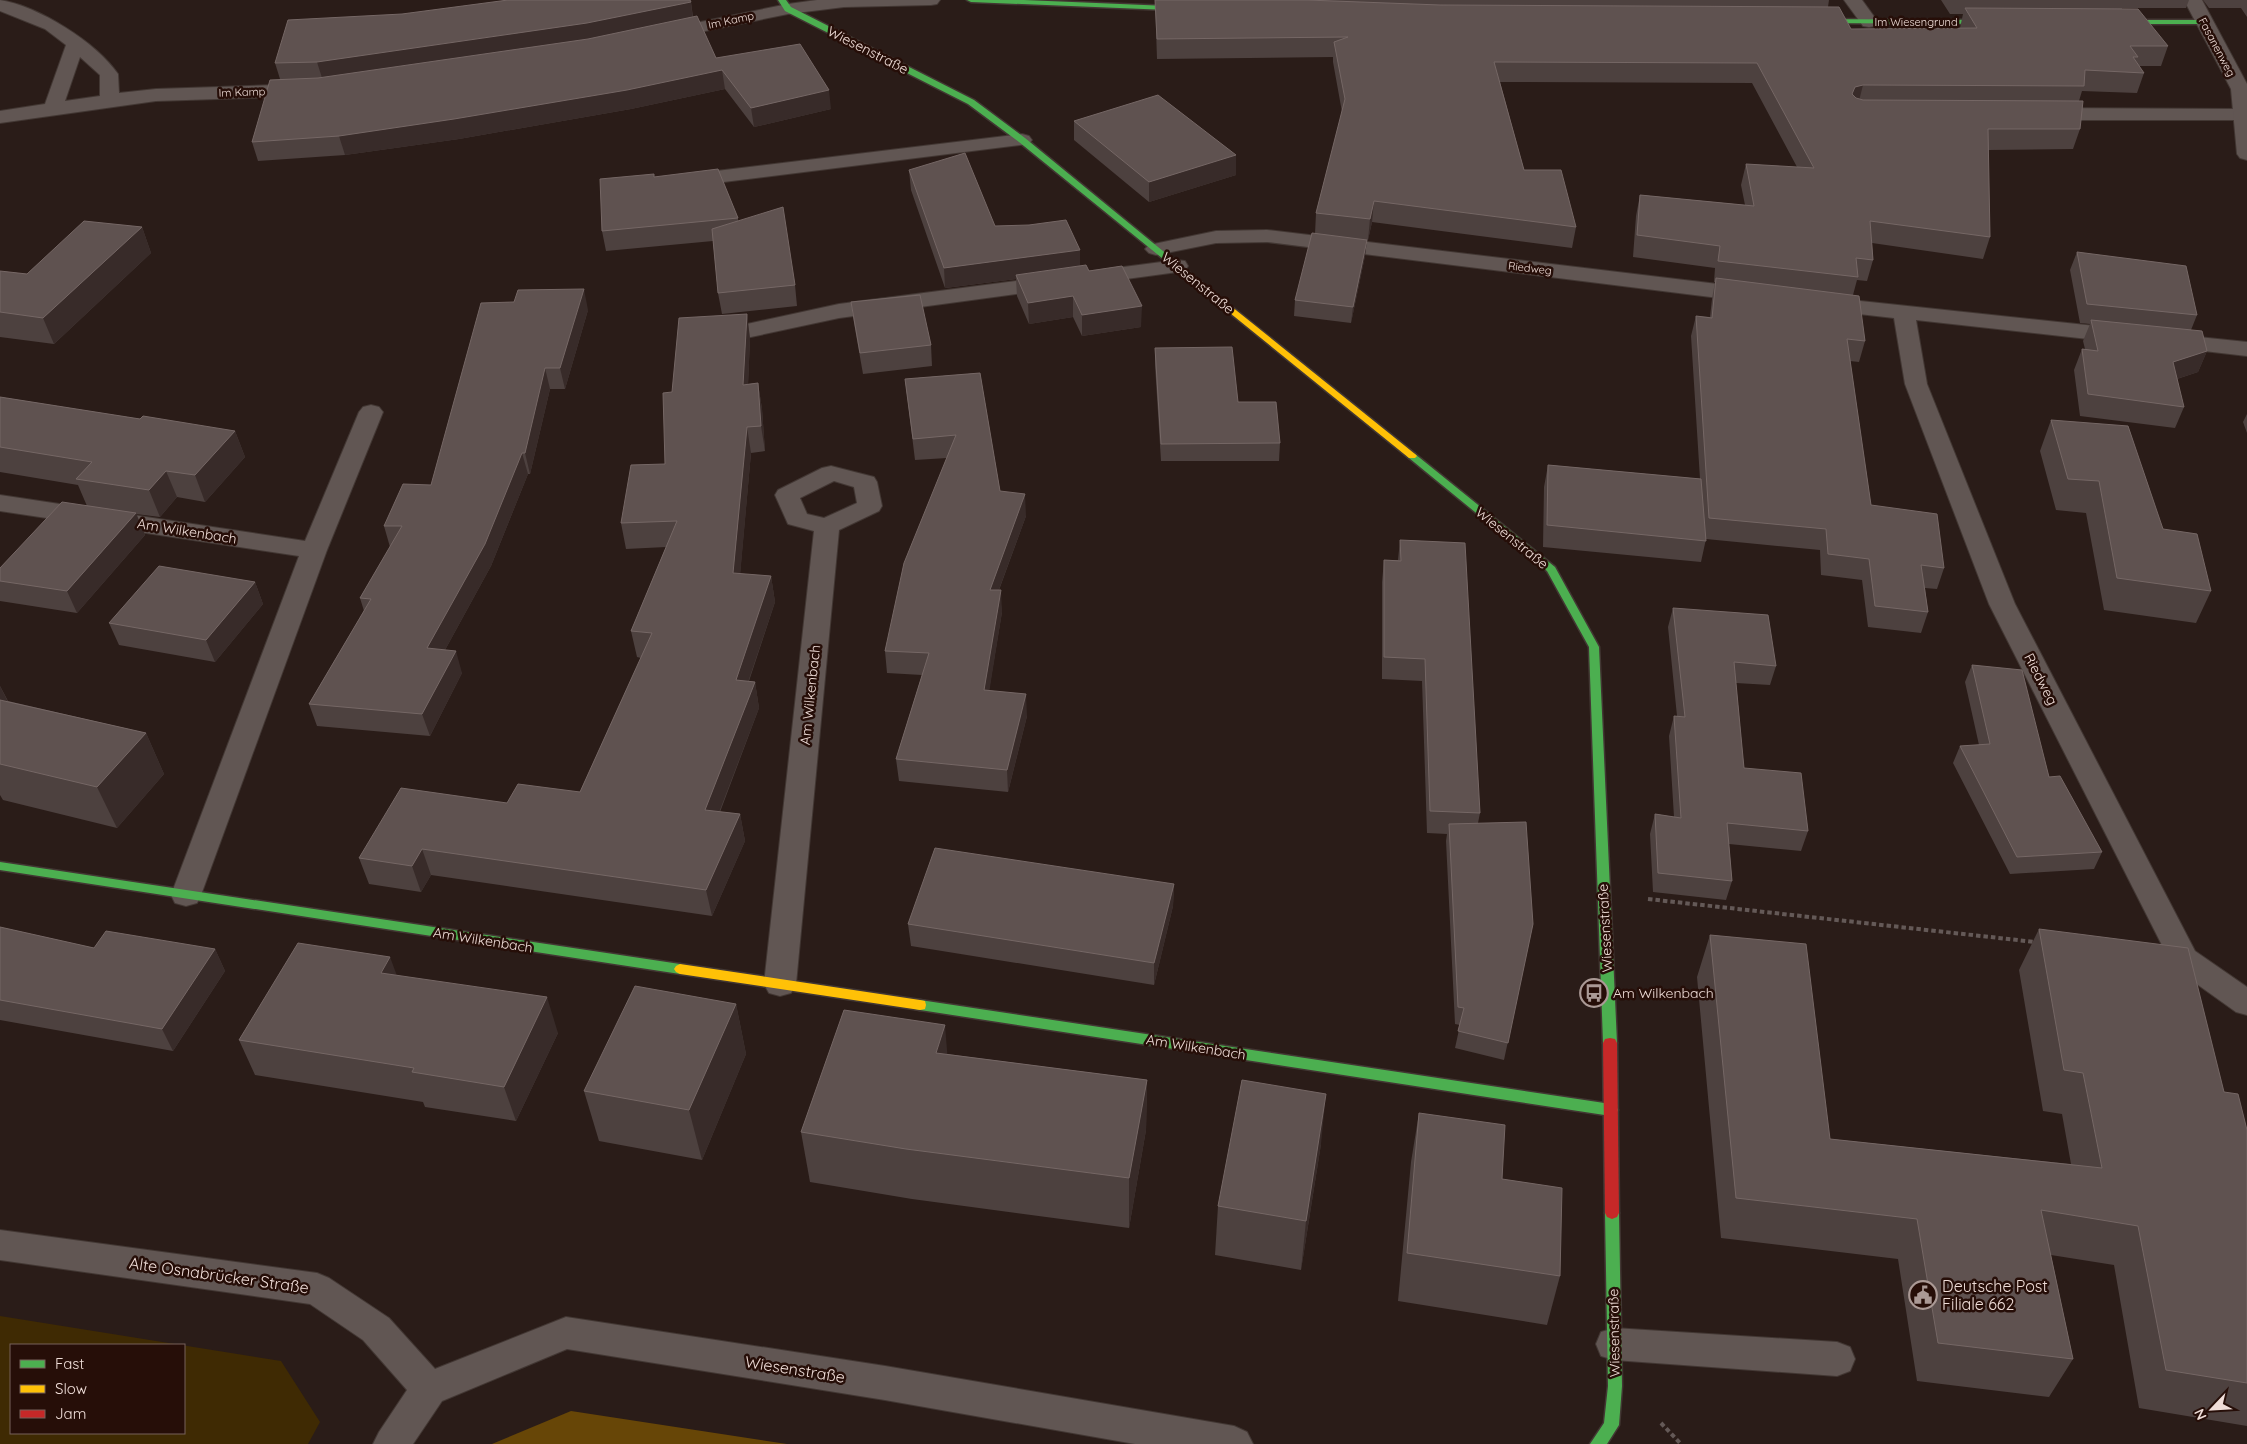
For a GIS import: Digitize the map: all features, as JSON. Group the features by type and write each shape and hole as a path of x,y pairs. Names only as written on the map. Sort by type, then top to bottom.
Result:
{"street":[{"path":"785,4 932,0"},
{"path":"971,0 1097,2 1204,9"},
{"name":"Im Wiesengrund","path":"1853,0 1869,22"},
{"name":"Fasanenweg","path":"2193,0 2240,89 2247,154"},
{"path":"0,4 51,25 76,43 109,74 110,100"},
{"name":"Im Kamp","path":"647,38 785,4"},
{"name":"Wiesenstraße","path":"785,4 971,102 1022,140 1551,569 1594,647 1603,894 1609,991 1615,1386 1611,1425 1598,1444"},
{"name":"Im Wiesengrund","path":"1801,21 2007,22"},
{"path":"2096,22 2204,22"},
{"path":"53,108 76,43"},
{"name":"Im Kamp","path":"0,117 53,108 156,95 323,89"},
{"path":"2026,114 2243,115"},
{"path":"663,183 1022,140"},
{"name":"Riedweg","path":"1156,249 1216,237 1267,236 1767,297"},
{"path":"746,331 839,311 1177,266"},
{"path":"1806,302 1904,314 2247,348"},
{"name":"Riedweg","path":"1904,314 1916,384 2002,604 2184,959 2247,1003"},
{"path":"186,896 314,550 371,412"},
{"name":"Am Wilkenbach","path":"0,503 314,550"},
{"name":"Am Wilkenbach","path":"780,984 827,526"},
{"name":"Am Wilkenbach","path":"0,866 186,896 1612,1110"},
{"name":"Alte Osnabrücker Straße","path":"0,1245 317,1289 376,1329 429,1390"},
{"name":"Wiesenstraße","path":"429,1390 566,1334 885,1383 1234,1444"},
{"path":"1614,1344 1837,1359"},
{"path":"392,1444 429,1390"}],"path":[{"path":"1603,894 2037,942"}],"shaded area":[{"path":"0,1316 175,1344 10,1344 10,1434 185,1434 185,1345 281,1361 320,1422 308,1444 0,1444"},
{"path":"571,1411 787,1444 492,1444"}],"building":[{"path":"508,0 690,0 691,2 587,23 317,62 275,63 288,20 402,14"},
{"path":"1155,0 1307,0 1440,5 1839,7 1851,29 1977,28 1965,8 2138,9 2168,46 2130,46 2138,57 2133,57 2144,73 2085,70 2084,86 1863,85 1855,87 1852,94 1856,98 1863,100 2083,101 2080,129 1988,129 1990,237 1870,221 1873,260 1856,258 1858,277 1718,261 1720,246 1637,235 1640,195 1754,206 1746,164 1814,168 1757,63 1494,62 1524,170 1561,170 1576,227 1374,201 1370,219 1316,213 1345,99 1334,42 1348,37 1157,39"},
{"path":"697,16 716,58 800,44 829,90 751,108 722,70 627,90 454,119 339,136 252,142 270,80 318,78 588,39"},
{"path":"1158,95 1236,155 1149,182 1074,121"},
{"path":"965,153 995,226 1029,225 1066,220 1080,250 944,268 909,170"},
{"path":"718,169 738,218 602,231 600,179 654,174 654,177"},
{"path":"783,207 795,285 718,293 712,229"},
{"path":"84,221 142,227 43,318 0,312 0,271 27,274"},
{"path":"1312,233 1367,240 1353,307 1295,300"},
{"path":"2077,252 2186,266 2197,315 2087,304"},
{"path":"1086,265 1089,271 1122,266 1142,306 1082,315 1073,296 1028,303 1016,275"},
{"path":"1716,278 1859,296 1865,341 1847,339 1871,505 1937,514 1944,568 1921,565 1928,612 1875,606 1869,559 1828,554 1826,529 1709,518 1696,316 1712,318"},
{"path":"584,289 560,368 545,368 525,453 522,453 485,544 427,648 456,651 422,714 309,704 371,599 360,598 402,526 384,526 403,484 431,485 481,303 514,302 518,290"},
{"path":"920,295 931,345 860,353 851,302"},
{"path":"747,314 743,385 758,383 761,426 747,427 733,573 771,576 736,680 755,682 705,810 740,814 706,890 422,849 412,866 359,858 401,788 507,803 518,784 580,792 652,633 631,631 677,521 621,523 631,465 665,464 663,393 672,392 679,318"},
{"path":"2091,320 2202,331 2207,351 2173,362 2184,407 2088,394 2082,349 2098,351"},
{"path":"1232,347 1238,402 1276,402 1280,443 1161,444 1155,348"},
{"path":"980,373 1000,491 1025,494 990,590 1001,590 984,690 1026,694 1007,770 896,759 929,653 885,651 904,563 956,435 913,439 905,379"},
{"path":"0,397 140,419 143,416 235,431 195,475 166,471 149,490 76,479 92,462 0,447"},
{"path":"2051,420 2128,426 2163,529 2197,534 2211,591 2117,578 2099,481 2068,479"},
{"path":"1548,465 1701,479 1706,541 1547,525"},
{"path":"62,502 136,513 67,591 0,581 0,568"},
{"path":"1400,540 1465,543 1480,813 1430,811 1425,659 1384,657 1384,560 1401,561"},
{"path":"159,566 255,582 206,640 109,623"},
{"path":"1673,608 1768,615 1776,666 1734,662 1744,768 1801,773 1808,831 1727,823 1732,881 1658,873 1655,814 1681,818 1674,716 1685,717"},
{"path":"1972,665 2022,670 2049,777 2060,776 2102,852 2017,857 1960,746 1990,744"},
{"path":"0,700 146,733 97,787 0,764"},
{"path":"1526,822 1533,924 1508,1043 1458,1031 1464,1008 1458,1007 1449,824"},
{"path":"935,848 1174,884 1154,963 908,924"},
{"path":"0,927 94,948 106,931 215,949 162,1029 0,1000"},
{"path":"2039,929 2188,948 2224,1092 2238,1094 2247,1130 2247,1383 2166,1370 2138,1226 2041,1210 2073,1359 1938,1343 1917,1219 1736,1198 1710,935 1806,944 1830,1139 2102,1168 2083,1073 2064,1070"},
{"path":"298,943 390,957 381,973 547,997 504,1087 412,1072 414,1068 239,1040"},
{"path":"635,986 736,1004 689,1110 584,1091"},
{"path":"844,1010 945,1025 936,1053 1147,1080 1129,1178 906,1149 801,1132"},
{"path":"1242,1080 1326,1094 1306,1221 1218,1206"},
{"path":"1419,1113 1505,1125 1502,1179 1562,1188 1560,1276 1407,1253"}],"traffic: fast":[{"path":"782,0 788,9 971,102 1022,140 1176,265"},
{"path":"971,0 1192,9"},
{"path":"1810,21 1997,22"},
{"path":"2110,22 2204,22"},
{"path":"1412,456 1551,569 1594,647 1610,1043"},
{"path":"0,866 680,969"},
{"path":"920,1005 1611,1110"},
{"path":"1598,1444 1611,1425 1615,1386 1612,1213"}],"traffic: slow":[{"path":"1176,265 1412,456"},
{"path":"680,969 920,1005"}],"traffic: jam":[{"path":"1610,1043 1612,1213"}],"place":[{"name":"Am Wilkenbach","path":"1594,993"},
{"name":"Deutsche Post Filiale 662","path":"1923,1295"}]}
